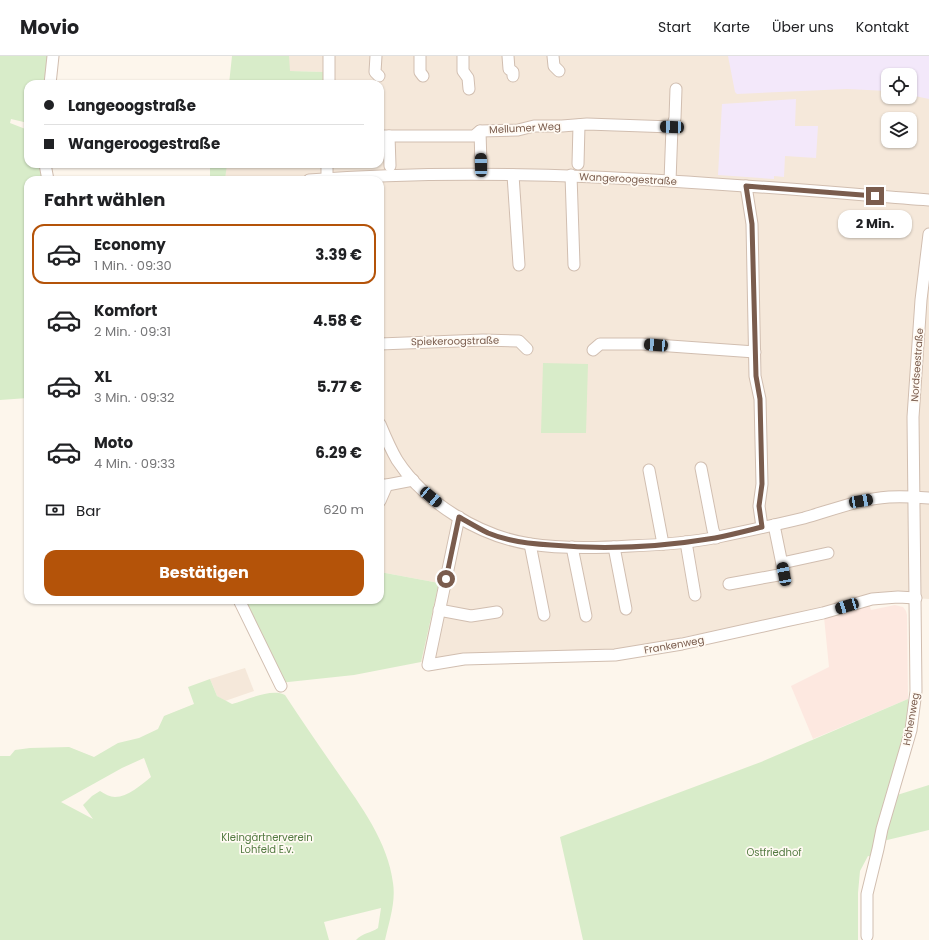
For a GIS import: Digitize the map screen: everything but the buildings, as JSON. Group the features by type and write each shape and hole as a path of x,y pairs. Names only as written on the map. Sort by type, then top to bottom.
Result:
{"street":[{"path":"50,80 53,56"},
{"path":"329,56 329,80"},
{"path":"376,56 375,72 378,76"},
{"path":"420,56 420,72 423,76"},
{"path":"463,56 463,71 468,78 469,90"},
{"path":"508,56 509,69 513,72 513,76"},
{"path":"553,56 554,66 559,71"},
{"path":"670,181 672,127 675,118 676,88"},
{"path":"578,164 579,125"},
{"name":"Mellumer Weg","path":"385,136 474,136 480,131 518,130 534,126 579,125 672,127"},
{"path":"480,131 481,165"},
{"path":"385,136 390,166"},
{"path":"513,174 519,265"},
{"name":"Wangeroogestraße","path":"384,177 513,174 572,175 929,200"},
{"path":"572,175 574,265"},
{"path":"746,186 752,224 756,376 760,399 762,484 759,506 762,527"},
{"name":"Nordseestraße","path":"914,497 913,417 926,287 929,234"},
{"name":"Spiekeroogstraße","path":"384,344 483,340 519,341 527,349"},
{"path":"593,350 600,344 642,344 755,352"},
{"path":"384,443 413,480 450,512 489,533 530,544 572,547 614,547 686,542 716,538 774,525 861,501 890,497 929,498"},
{"path":"701,468 713,530 716,538"},
{"path":"649,470 663,544"},
{"path":"384,485 413,480"},
{"name":"Höhenweg","path":"867,936 867,894 882,829 911,730 915,703 916,598 914,497"},
{"path":"459,517 439,610 471,616 497,612"},
{"path":"729,584 784,574 774,525"},
{"path":"686,542 694,595"},
{"path":"530,544 544,615"},
{"path":"572,547 586,616"},
{"path":"614,547 626,609"},
{"path":"782,563 828,553"},
{"name":"Frankenweg","path":"439,610 428,665 464,658 615,655 682,644 786,622 823,613 872,598 916,598"},
{"path":"241,604 281,686"}],"shaded area":[{"path":"289,56 929,56 929,599 871,595 822,609 615,651 421,662 439,583 384,573 384,176 225,176 226,168 384,168 384,80 325,80 325,72 289,71"},
{"path":"728,56 929,56 929,99 917,96 917,68 881,68 881,91 847,89 737,94 735,92"},
{"path":"796,99 795,126 818,126 816,158 785,156 784,177 774,176 774,179 718,175 722,104"},
{"path":"868,602 871,610 895,605 903,607 906,611 908,699 813,739 791,686 829,667 824,617"},
{"path":"245,668 254,691 225,701 217,696 210,679"}],"green space":[{"path":"0,56 48,56 45,80 24,80 24,122 11,119 10,123 24,128 24,168 42,168 45,176 24,176 24,398 0,400"},
{"path":"232,56 289,56 290,71 325,72 325,80 229,80"},
{"path":"210,168 226,168 226,176 210,176"},
{"path":"543,363 588,364 586,433 541,433"},
{"path":"384,573 439,583 421,662 354,675 279,683 240,604 384,604"},
{"name":"Kleingärtnerverein Lohfeld E.v.","path":"210,679 217,696 232,704 266,694 279,693 285,695 356,798 386,853 393,883 394,897 385,940 356,940 378,928 381,908 324,922 329,940 0,940 0,756 10,756 15,750 30,748 69,747 94,757 118,743 139,738 158,729 164,716 194,704 188,687","holes":["144,758 151,777 125,795 113,797 100,791 92,796 83,805 93,819 61,802 122,768"]},
{"name":"Ostfriedhof","path":"908,699 909,708 901,755 873,857 868,856 860,871 858,893 858,940 583,940 560,837 761,762"},
{"path":"929,785 929,830 883,841 897,795"}],"route":[{"path":"446,579 459,517 489,533 503,538 530,544 572,547 611,548 645,546 716,538 762,527 759,506 762,484 760,399 756,376 752,224 746,186 875,196"}]}
